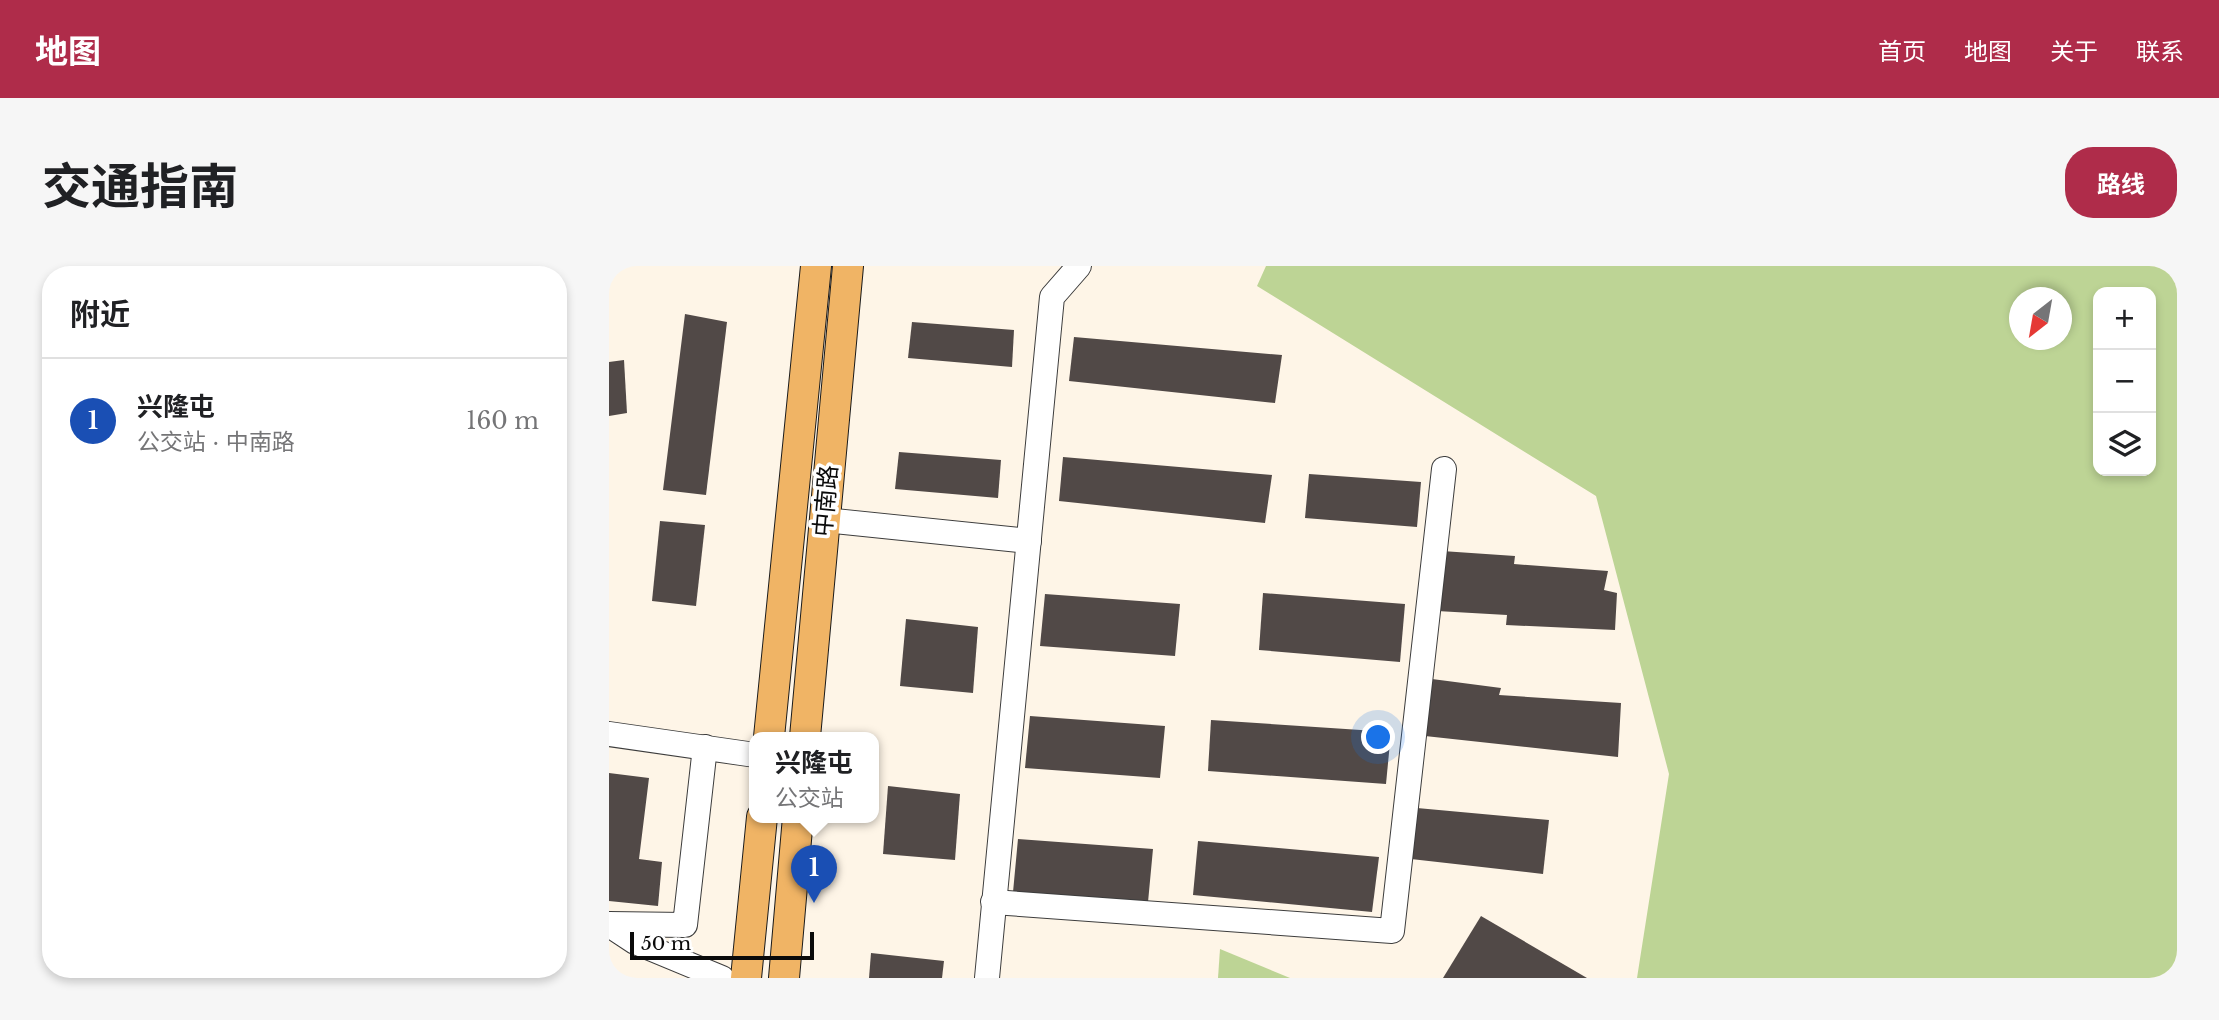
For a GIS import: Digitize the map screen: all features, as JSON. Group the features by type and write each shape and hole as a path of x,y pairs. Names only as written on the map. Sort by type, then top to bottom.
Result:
{"main road":[{"path":"769,732 816,266"},
{"name":"中南路","path":"805,732 848,266"},
{"path":"746,978 761,823"},
{"path":"784,978 797,823"}],"street":[{"path":"987,978 1052,297 1079,266"},
{"path":"993,902 1392,932 1444,469"},
{"path":"825,520 1029,541"},
{"path":"609,734 749,754"},
{"path":"609,925 685,925 705,747"},
{"path":"609,925 635,942 722,978"}],"green space":[{"path":"1266,266 2177,266 2177,978 1637,978 1669,774 1596,496 1257,286"},
{"path":"1220,949 1290,978 1218,978"}],"building":[{"path":"685,314 727,322 706,495 663,490"},
{"path":"912,322 1014,330 1012,367 908,358"},
{"path":"1074,337 1282,355 1275,403 1069,381"},
{"path":"624,360 627,413 609,416 609,362"},
{"path":"899,452 1001,460 998,498 895,489"},
{"path":"1063,457 1272,475 1265,523 1059,501"},
{"path":"1309,474 1421,482 1417,527 1305,518"},
{"path":"660,521 705,525 696,606 652,601"},
{"path":"1442,551 1515,556 1514,564 1608,571 1604,590 1617,593 1615,630 1506,625 1507,615 1437,611"},
{"path":"1263,593 1405,604 1400,662 1259,650"},
{"path":"1045,594 1180,604 1175,656 1040,646"},
{"path":"906,619 978,627 973,693 900,686"},
{"path":"1432,679 1501,688 1499,695 1621,703 1618,757 1425,736"},
{"path":"1030,716 1165,726 1160,778 1025,768"},
{"path":"1211,720 1391,732 1386,784 1208,771"},
{"path":"609,773 649,778 639,859 662,862 658,906 609,901"},
{"path":"888,786 960,794 955,860 883,854"},
{"path":"1417,808 1549,820 1543,874 1411,859"},
{"path":"1018,839 1153,849 1148,902 1013,892"},
{"path":"1198,841 1379,857 1372,912 1193,895"},
{"path":"1481,916 1587,978 1443,978"},
{"path":"871,953 944,961 942,978 869,978"}],"place":[{"name":"兴隆屯","path":"814,903"}]}
